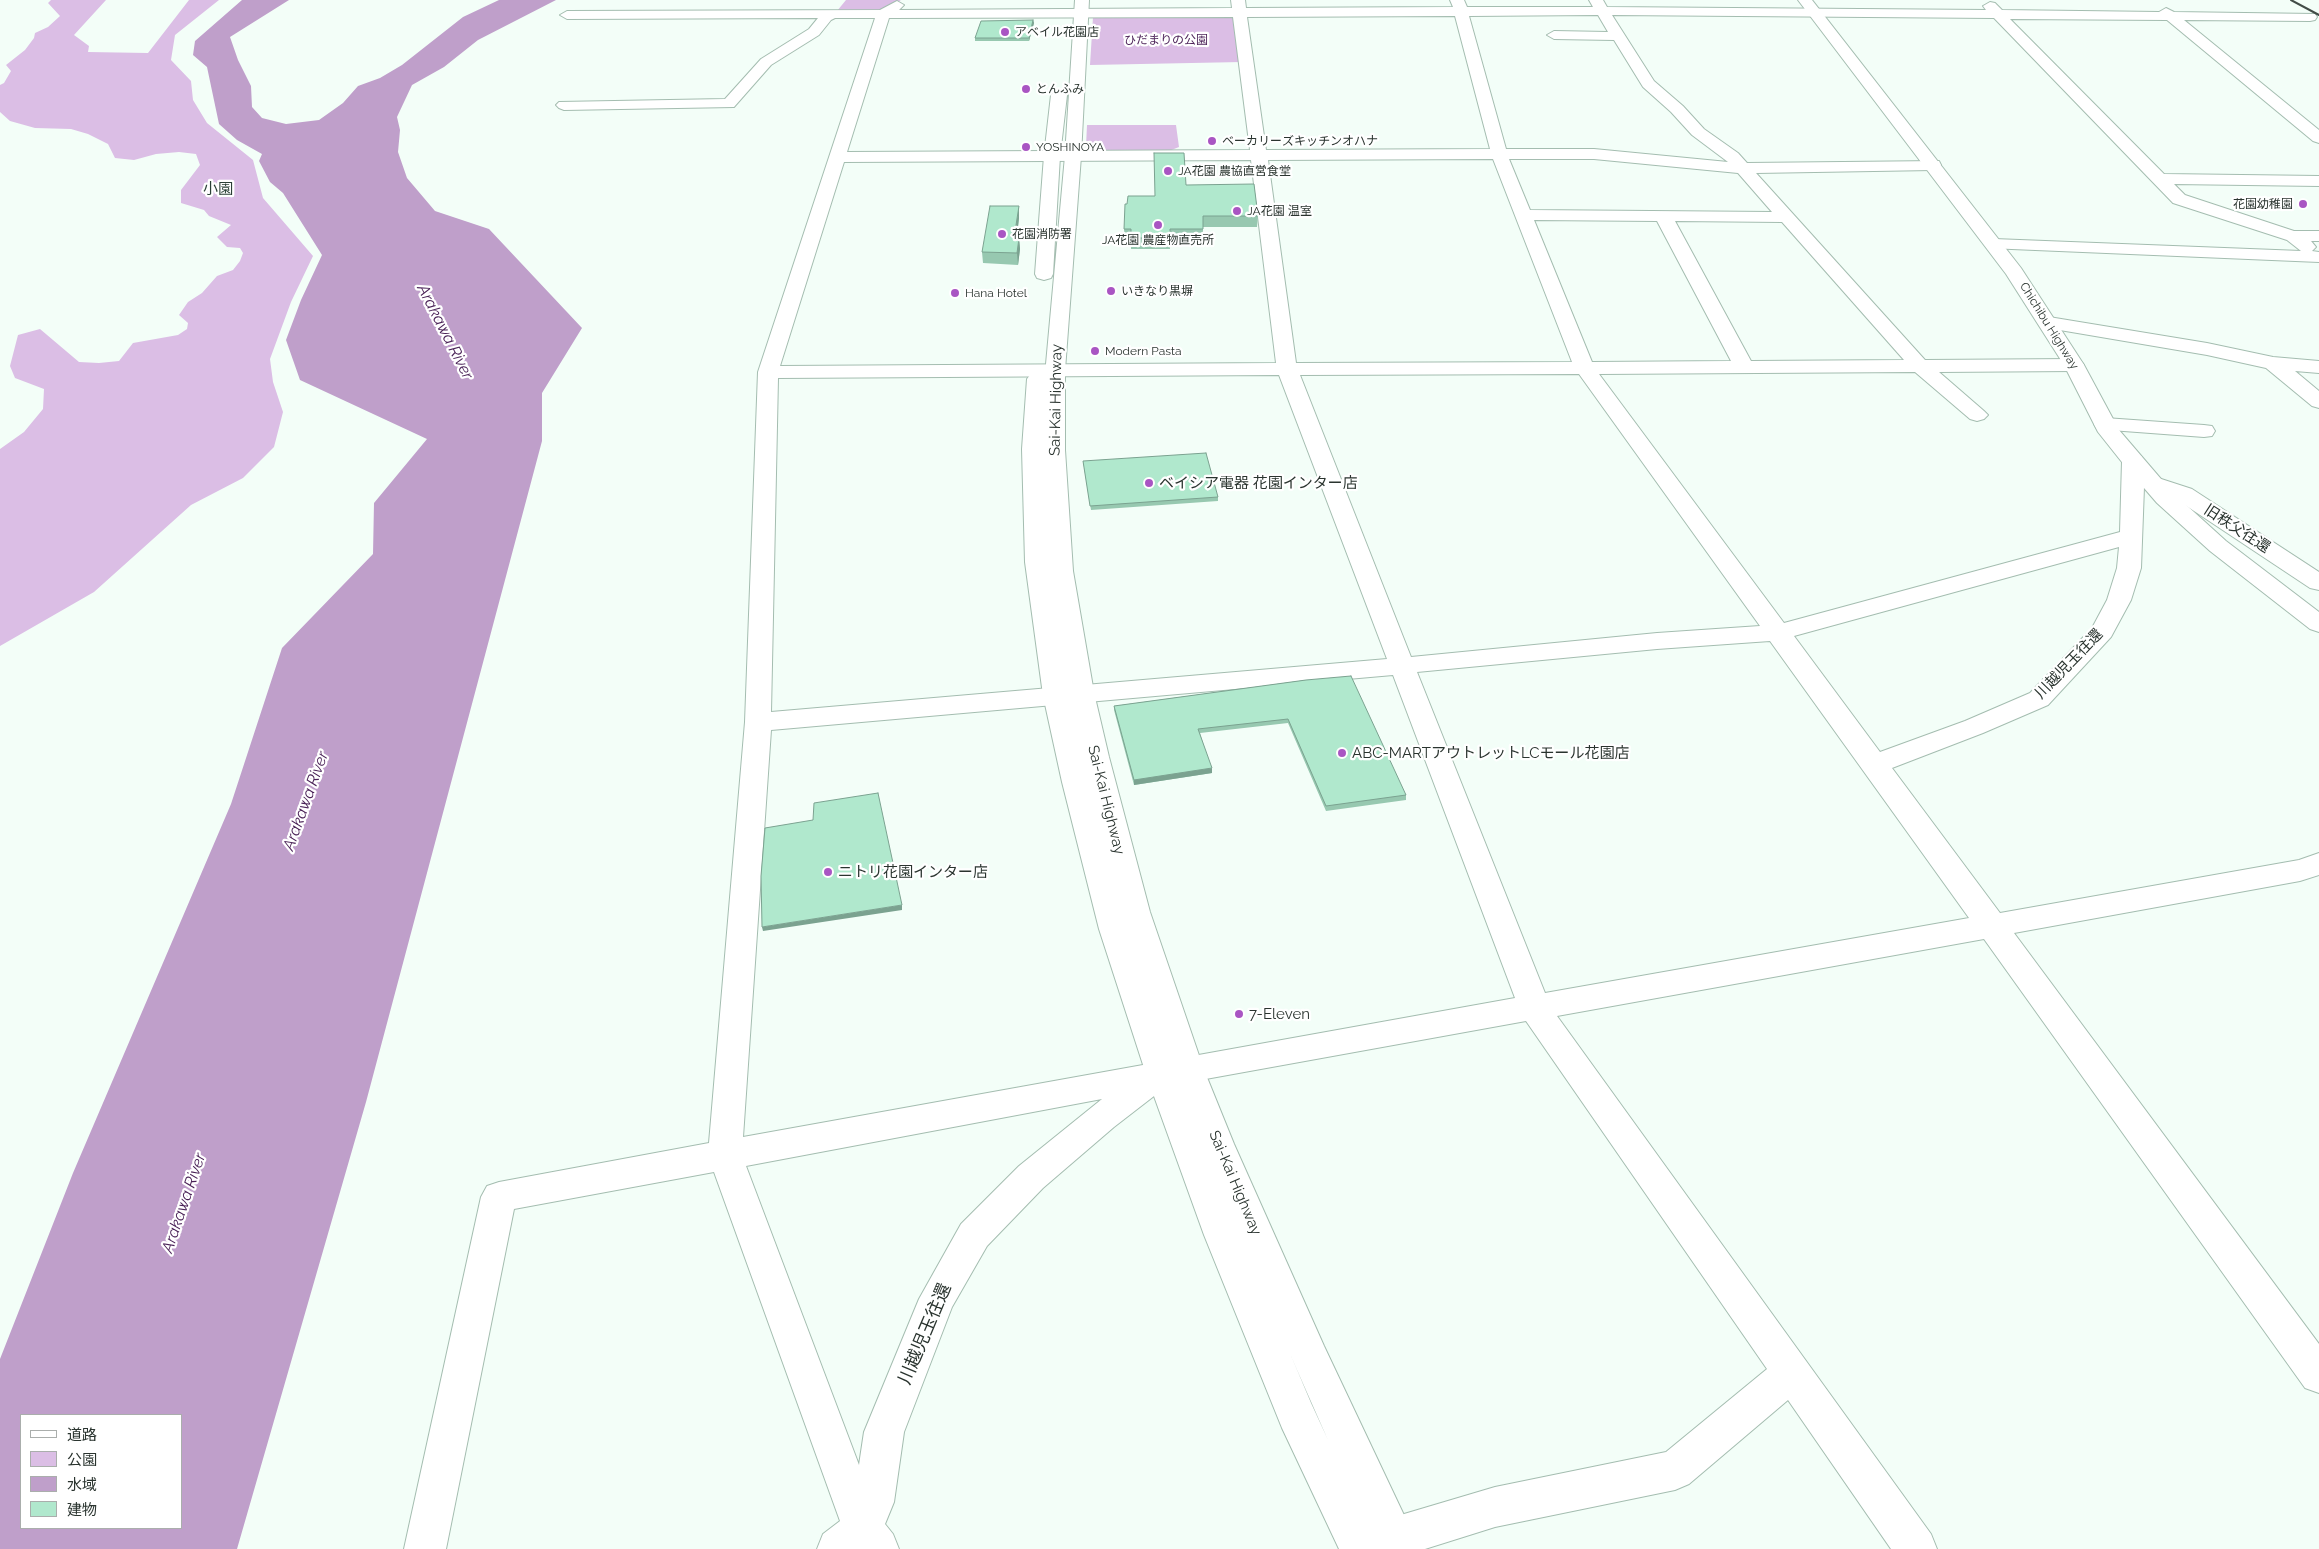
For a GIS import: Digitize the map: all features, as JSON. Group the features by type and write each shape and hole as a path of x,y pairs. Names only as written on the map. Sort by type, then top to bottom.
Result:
{"main road":[{"path":"859,1542 725,1155 758,722 768,372 883,14 906,0"},
{"path":"1984,0 2179,199 2293,236 2319,236"},
{"path":"2152,0 2319,138"},
{"path":"2274,17 2273,2 2314,20"},
{"path":"567,15 883,14 1075,6 1599,5 1810,6 1997,14 2274,17 2314,20"},
{"path":"1599,5 1648,84 1677,109 1698,132 1732,156 1920,366 1977,415"},
{"name":"Sai-Kai Highway","path":"1075,6 1046,370 1054,450 1069,694 1095,757 1175,1072 1222,1235 1296,1415 1384,1545"},
{"path":"1239,6 1287,369 1400,666 1535,1009 1916,1549"},
{"path":"1459,6 1499,154 1585,368 1989,926 2319,1376"},
{"name":"Chichibu Highway","path":"1810,6 1994,244 2049,323 2105,424 2133,461 2165,498 2218,546 2319,624"},
{"path":"564,105 729,104 766,62 814,32 826,17 832,14"},
{"path":"1554,36 1618,36"},
{"path":"838,156 1594,154 1742,168 1933,165"},
{"path":"2160,179 2319,181"},
{"path":"1524,215 1785,217"},
{"path":"1663,216 1744,367"},
{"path":"2293,236 2319,257"},
{"path":"1994,244 2319,257"},
{"path":"2049,323 2207,349 2273,363 2319,367"},
{"path":"2273,363 2319,402"},
{"path":"768,372 2074,365"},
{"path":"2105,424 2204,431"},
{"name":"川越児玉往還","path":"1873,765 1974,727 2039,699 2102,632 2119,600 2129,568 2132,536 2133,461"},
{"name":"旧秩父往還","path":"2152,483 2184,494 2319,583"},
{"path":"758,722 1400,666 1657,641 1777,633 2132,536"},
{"path":"425,1549 499,1197 1175,1072 1535,1009 2290,872 2319,864"},
{"name":"Sai-Kai Highway","path":"1175,1072 1217,1144 1311,1360 1384,1545"},
{"name":"川越児玉往還","path":"859,1542 874,1502 884,1432 937,1299 974,1235 1031,1177 1102,1116 1175,1072"},
{"path":"1384,1545 1495,1507 1675,1470 1791,1373"}],"green space":[{"path":"51,0 106,0 74,35 89,46 88,52 148,53 189,0 219,0 175,35 171,60 191,81 193,100 207,123 253,160 263,198 313,256 291,302 270,359 273,382 283,412 274,447 243,478 191,505 94,592 0,646 0,449 24,432 43,409 44,389 15,378 10,366 18,335 40,329 79,362 119,361 133,343 178,335 187,329 188,323 179,315 188,302 202,293 217,276 233,270 243,253 240,248 227,247 217,237 231,225 209,216 204,210 181,203 181,190 200,165 196,154 179,152 156,154 134,160 115,158 108,144 88,134 71,129 35,128 10,121 0,112 0,85 4,83 11,71 6,65 25,50 34,38 35,33 48,27 60,16 48,3"},
{"path":"846,0 901,0 883,11 837,11"},
{"name":"ひだまりの公園","path":"1233,15 1242,62 1090,65 1093,17"},
{"path":"1087,125 1176,125 1179,147 1169,151 1097,151 1086,146"}],"water":[{"name":"Arakawa River","path":"242,0 289,0 230,37 238,60 251,86 252,107 262,118 286,124 319,120 343,103 358,86 380,78 402,65 463,17 499,0 556,0 478,40 444,67 412,85 397,117 400,130 398,152 407,178 435,211 489,229 582,328 542,393 542,441 366,1102 237,1549 0,1549 0,1359 73,1173 231,804 282,648 373,554 374,503 427,439 300,380 286,340 301,300 322,255 283,193 270,182 259,161 262,154 237,140 219,124 207,67 193,55 195,41"}],"building":[{"name":"アベイル花園店","path":"1033,20 1029,38 975,38 981,21"},
{"path":"1154,153 1184,153 1186,185 1254,184 1258,216 1203,216 1203,229 1170,229 1170,238 1131,238 1131,229 1124,229 1125,204 1127,204 1128,196 1155,196"},
{"name":"花園消防署","path":"990,206 1019,206 1014,238 1019,238 1017,253 982,252"},
{"name":"ベイシア電器 花園インター店","path":"1206,453 1218,497 1090,506 1083,461"},
{"name":"ABC-MARTアウトレットLCモール花園店","path":"1351,676 1406,795 1326,806 1288,719 1198,729 1212,768 1134,780 1114,706 1306,680"},
{"name":"ニトリ花園インター店","path":"878,793 902,905 762,927 761,876 765,828 813,820 814,803"}],"railway":[{"path":"2291,0 2319,15"}],"place":[{"name":"アベイル花園店","path":"1005,32"},
{"name":"とんふみ","path":"1026,89"},
{"name":"ベーカリーズキッチンオハナ","path":"1212,141"},
{"name":"YOSHINOYA","path":"1026,147"},
{"name":"JA花園 農協直営食堂","path":"1168,171"},
{"name":"花園幼稚園","path":"2303,204"},
{"name":"JA花園 温室","path":"1237,211"},
{"name":"JA花園 農産物直売所","path":"1158,225"},
{"name":"花園消防署","path":"1002,234"},
{"name":"いきなり黒塀","path":"1111,291"},
{"name":"Hana Hotel","path":"955,293"},
{"name":"Modern Pasta","path":"1095,351"},
{"name":"ベイシア電器 花園インター店","path":"1149,483"},
{"name":"ABC-MARTアウトレットLCモール花園店","path":"1342,753"},
{"name":"ニトリ花園インター店","path":"828,872"},
{"name":"7-Eleven","path":"1239,1014"}],"district":[{"name":"小園","path":"218,189"}]}
